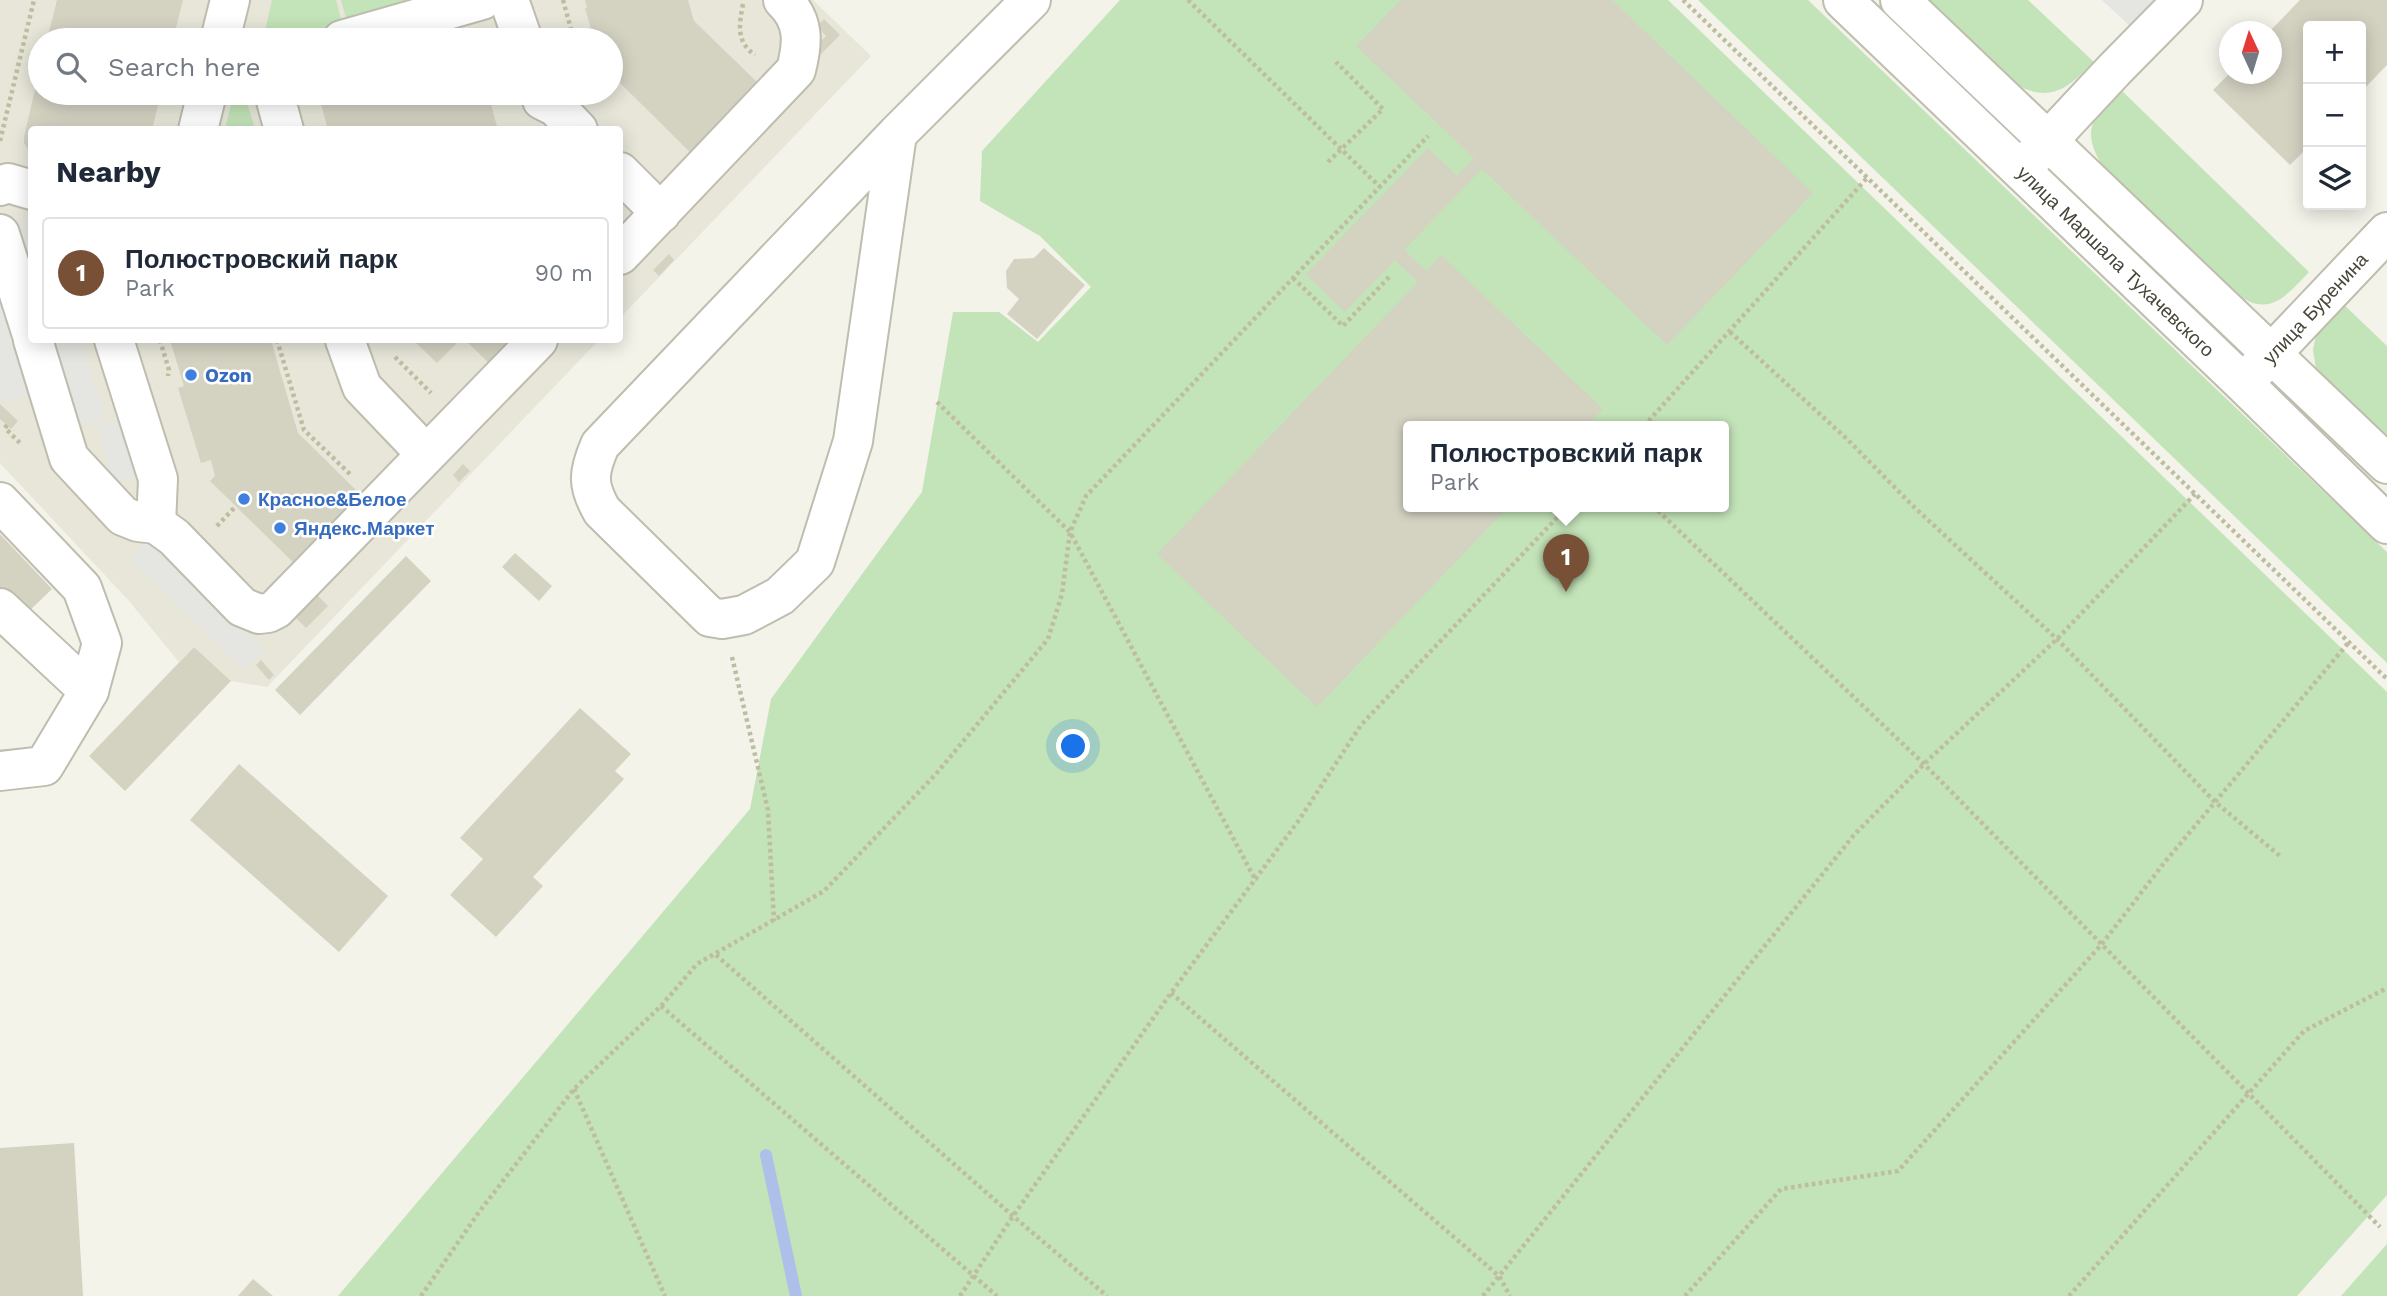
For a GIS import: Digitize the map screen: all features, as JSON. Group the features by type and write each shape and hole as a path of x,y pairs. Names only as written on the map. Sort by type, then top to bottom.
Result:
{"street":[{"path":"223,28 230,0"},
{"path":"384,28 482,0"},
{"path":"509,0 519,28"},
{"path":"623,253 796,69 801,48 801,27 791,8 783,0"},
{"path":"897,134 853,441 815,562 780,596 744,615 722,619 710,617 602,511 591,492 590,468 600,445 897,134 1031,0"},
{"name":"улица Маршала Тухачевского","path":"1843,0 2387,524"},
{"name":"улица Маршала Тухачевского","path":"1900,0 2387,464"},
{"path":"2021,170 2183,0"},
{"path":"199,126 204,105"},
{"path":"277,105 283,126"},
{"path":"539,108 556,107 574,126"},
{"path":"623,175 661,213"},
{"path":"0,186 8,183 28,189"},
{"name":"улица Буренина","path":"2243,383 2387,232"},
{"path":"0,234 28,324"},
{"path":"34,343 69,458 123,516 138,522 156,524 174,537 242,607 259,614 276,609 535,343"},
{"path":"115,343 158,479 156,524"},
{"path":"346,343 362,387 426,454"},
{"path":"0,502 82,588 102,643 89,691 44,766 0,771"},
{"path":"0,608 89,691"}],"path":[{"path":"0,141 34,0"},
{"path":"563,0 571,28"},
{"path":"1188,0 1380,187"},
{"path":"1683,0 2387,678"},
{"path":"1328,162 1382,109 1336,62"},
{"path":"421,1296 479,1212 574,1089 661,1006 697,964 824,891 936,774 1048,639 1062,594 1070,532 1086,496 1428,136"},
{"path":"1649,421 1867,178"},
{"path":"1293,278 1343,326 1391,275"},
{"path":"1730,332 2057,639 2214,802 2280,856"},
{"path":"161,343 169,370"},
{"path":"278,343 304,430 379,503"},
{"path":"386,349 459,421"},
{"path":"937,402 1070,532 1256,881"},
{"path":"1483,1296 1854,835 1924,764 2057,639 2195,494"},
{"path":"960,1296 1013,1216 1171,993 1299,820 1361,725 1562,512"},
{"path":"1659,512 1924,764 2380,1227"},
{"path":"722,619 768,810 775,921"},
{"path":"1685,1296 1781,1189 1898,1171 2102,944 2164,863 2349,642"},
{"path":"716,955 1107,1296"},
{"path":"2069,1296 2304,1031 2387,988"},
{"path":"1171,993 1499,1276 1510,1296"},
{"path":"661,1006 997,1296"},
{"path":"574,1089 665,1296"}],"shaded area":[{"path":"0,0 813,0 871,56 623,315 623,126 28,126 28,343 596,343 267,687 231,681 194,647 179,662 129,601 0,463"},
{"path":"2102,0 2157,0 2132,28"},
{"path":"28,219 28,343 82,343 104,417 74,427 62,384 3,403 0,392 0,227"},
{"path":"125,419 141,475 113,483 97,426"},
{"path":"150,537 265,650 244,670 130,559"}],"green space":[{"path":"272,0 336,0 343,28 266,28"},
{"path":"341,0 408,0 411,11 349,28"},
{"path":"1120,0 1668,0 2387,692 2387,1195 2297,1296 338,1296 750,809 771,699 922,492 953,312 999,312 1038,342 1091,287 1040,236 980,201 982,151"},
{"path":"1698,0 1808,0 2387,552 2387,663"},
{"path":"1928,0 2028,0 2094,62 2059,90 2040,93 2029,90 2016,85"},
{"path":"2120,89 2309,272 2280,299 2266,304 2242,298 2102,165 2095,153 2091,132 2097,115"},
{"path":"231,105 248,105 254,126 226,126"},
{"path":"2340,301 2387,346 2387,436 2316,369 2313,350 2316,335"},
{"path":"2387,1244 2387,1296 2341,1296"}],"building":[{"path":"57,0 183,0 176,28 50,28"},
{"path":"585,0 688,0 694,21 756,81 756,90 694,156 623,86 623,28 591,28"},
{"path":"1401,0 1612,0 1813,193 1667,345 1482,169 1404,250 1426,271 1441,255 1603,409 1592,421 1403,421 1403,512 1503,512 1317,707 1157,554 1418,282 1395,260 1345,312 1306,274 1428,148 1457,176 1474,158 1356,46"},
{"path":"2300,0 2387,0 2387,65 2366,87 2366,21 2303,21 2303,152 2290,165 2213,90 2219,84 2282,84 2282,21 2280,21"},
{"path":"824,19 840,35 813,62 807,56 826,36 817,26"},
{"path":"31,105 158,105 153,126 28,126 28,149 24,137"},
{"path":"321,105 491,105 497,126 327,126"},
{"path":"1044,248 1085,285 1037,339 1007,314 1019,299 1007,288 1006,271 1014,259 1034,258"},
{"path":"669,254 674,260 659,276 653,270"},
{"path":"171,343 272,343 298,433 361,496 298,567 210,481 215,476 211,460 201,463 178,388 184,386"},
{"path":"416,343 457,343 437,363"},
{"path":"468,343 515,343 492,366"},
{"path":"0,404 18,421 11,429 0,419"},
{"path":"463,464 470,471 459,482 453,475"},
{"path":"0,534 52,589 26,614 0,588"},
{"path":"515,553 552,586 539,601 502,567"},
{"path":"406,556 431,581 300,715 275,690"},
{"path":"315,593 328,606 306,628 293,615"},
{"path":"194,647 231,681 125,791 89,756"},
{"path":"261,660 274,675 269,680 256,665"},
{"path":"580,708 631,754 615,771 624,779 533,877 543,886 496,937 450,895 483,859 460,838"},
{"path":"239,764 388,896 339,952 190,820"},
{"path":"74,1143 83,1296 0,1296 0,1148"},
{"path":"253,1279 273,1296 238,1296"}],"waterway":[{"path":"766,1155 796,1296"}],"place":[{"name":"Ozon","path":"191,375"},
{"name":"Красное&Белое","path":"244,499"},
{"name":"Яндекс.Маркет","path":"280,528"},
{"name":"Полюстровский парк","path":"1566,592"}]}
